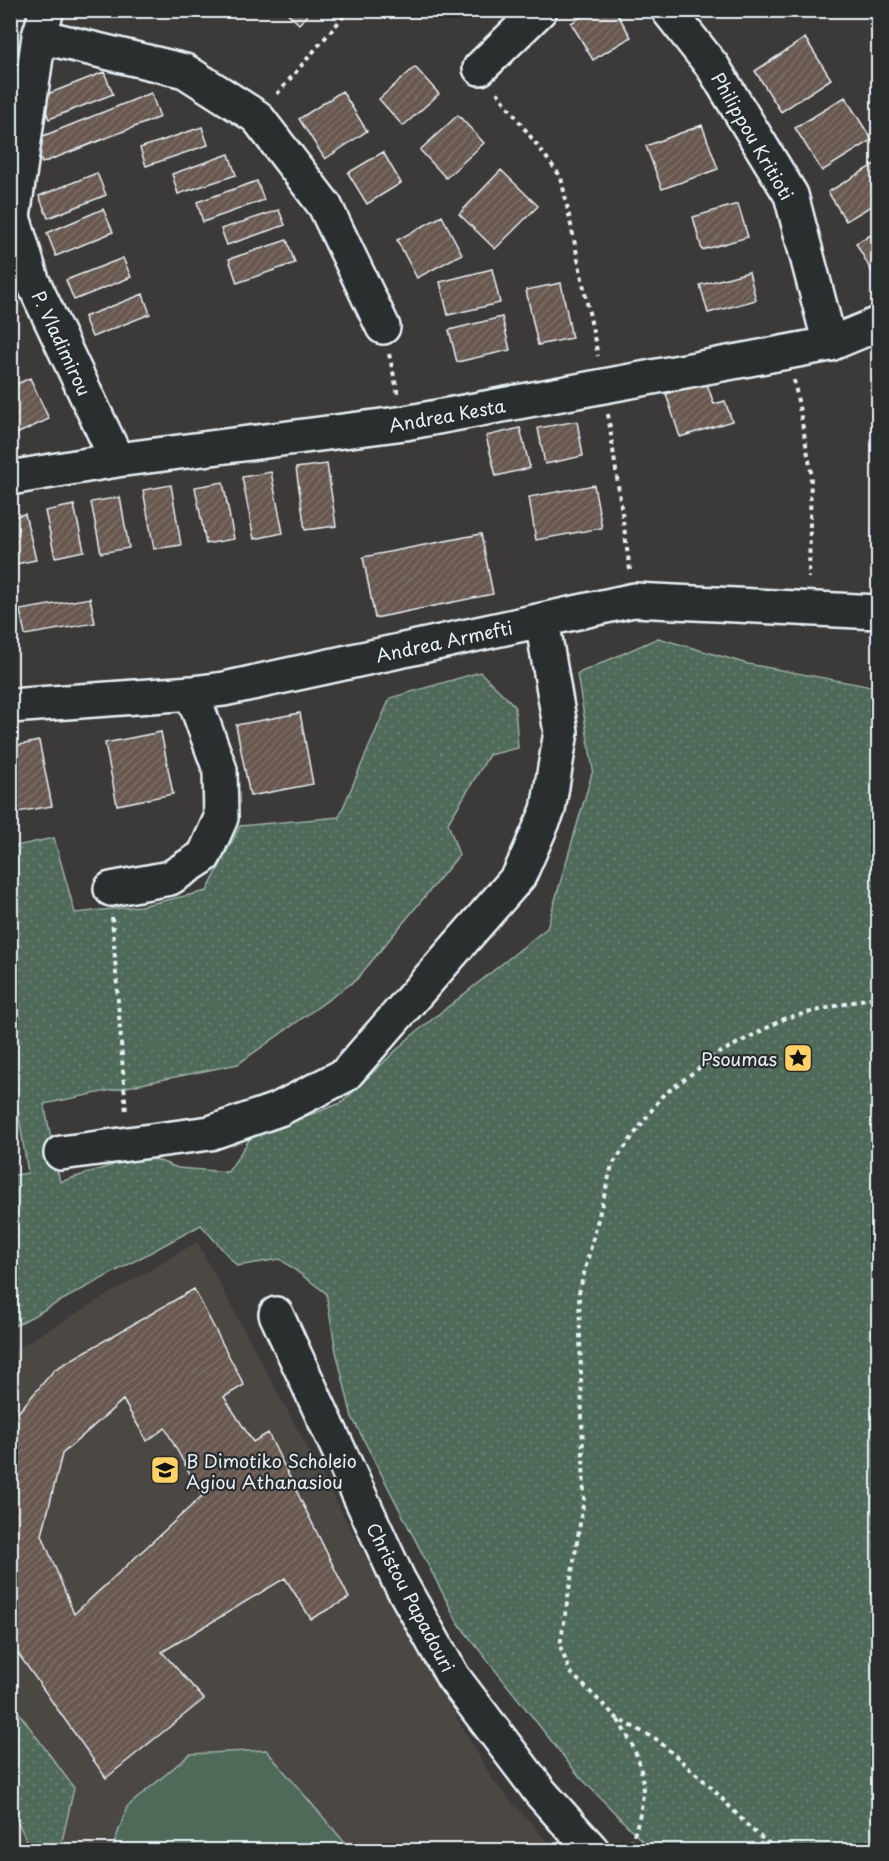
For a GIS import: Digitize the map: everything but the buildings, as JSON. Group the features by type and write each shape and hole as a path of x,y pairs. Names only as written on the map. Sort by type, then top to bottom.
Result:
{"street":[{"path":"480,68 540,10"},
{"name":"Philippou Kritioti","path":"668,10 713,67 791,195 830,344"},
{"path":"43,23 185,71 256,117 325,206 382,327"},
{"name":"P. Vladimirou","path":"43,23 13,217 32,280 117,460"},
{"name":"Andrea Kesta","path":"10,478 117,460 405,423 830,344 879,324"},
{"name":"Andrea Armefti","path":"10,706 192,693 224,688 634,600 879,612"},
{"path":"62,1153 210,1133 279,1109 345,1075 519,876 548,810 561,732 542,620"},
{"path":"111,889 171,878 204,856 222,818 220,770 192,693"},
{"name":"Christou Papadouri","path":"276,1314 398,1579 453,1677 540,1793 592,1851"}],"path":[{"path":"256,117 349,10"},
{"path":"480,68 561,177 604,386 634,600"},
{"path":"382,327 405,423"},
{"path":"788,351 811,471 808,609"},
{"path":"111,889 128,1144"},
{"path":"777,1851 657,1739 618,1719 570,1672 560,1646 584,1499 579,1293 612,1165 662,1096 719,1053 786,1018 879,996"},
{"path":"618,1719 636,1753 644,1783 642,1813 629,1851"}],"shaded area":[{"name":"B Dimotiko Scholeio Agiou Athanasiou","path":"197,1242 382,1587 494,1782 555,1850 23,1850 11,1826 11,1352"}],"green space":[{"path":"658,638 748,664 878,688 878,1850 651,1850 579,1776 458,1623 352,1417 336,1351 326,1293 280,1259 237,1266 201,1225 11,1328 11,1176 28,1173 11,1068 11,847 54,838 75,913 140,906 207,891 240,826 339,817 390,698 480,672 515,706 518,748 489,755 448,823 459,855 356,980 238,1064 44,1104 60,1182 144,1155 178,1168 228,1172 251,1137 341,1103 410,1037 547,928 593,770 577,674"},
{"path":"11,1702 74,1788 60,1850 31,1850 11,1807"},
{"path":"266,1750 351,1850 112,1850 127,1807 190,1754"}],"place":[{"name":"Psoumas","path":"798,1058"},
{"name":"B Dimotiko Scholeio Agiou Athanasiou","path":"165,1470"}]}
